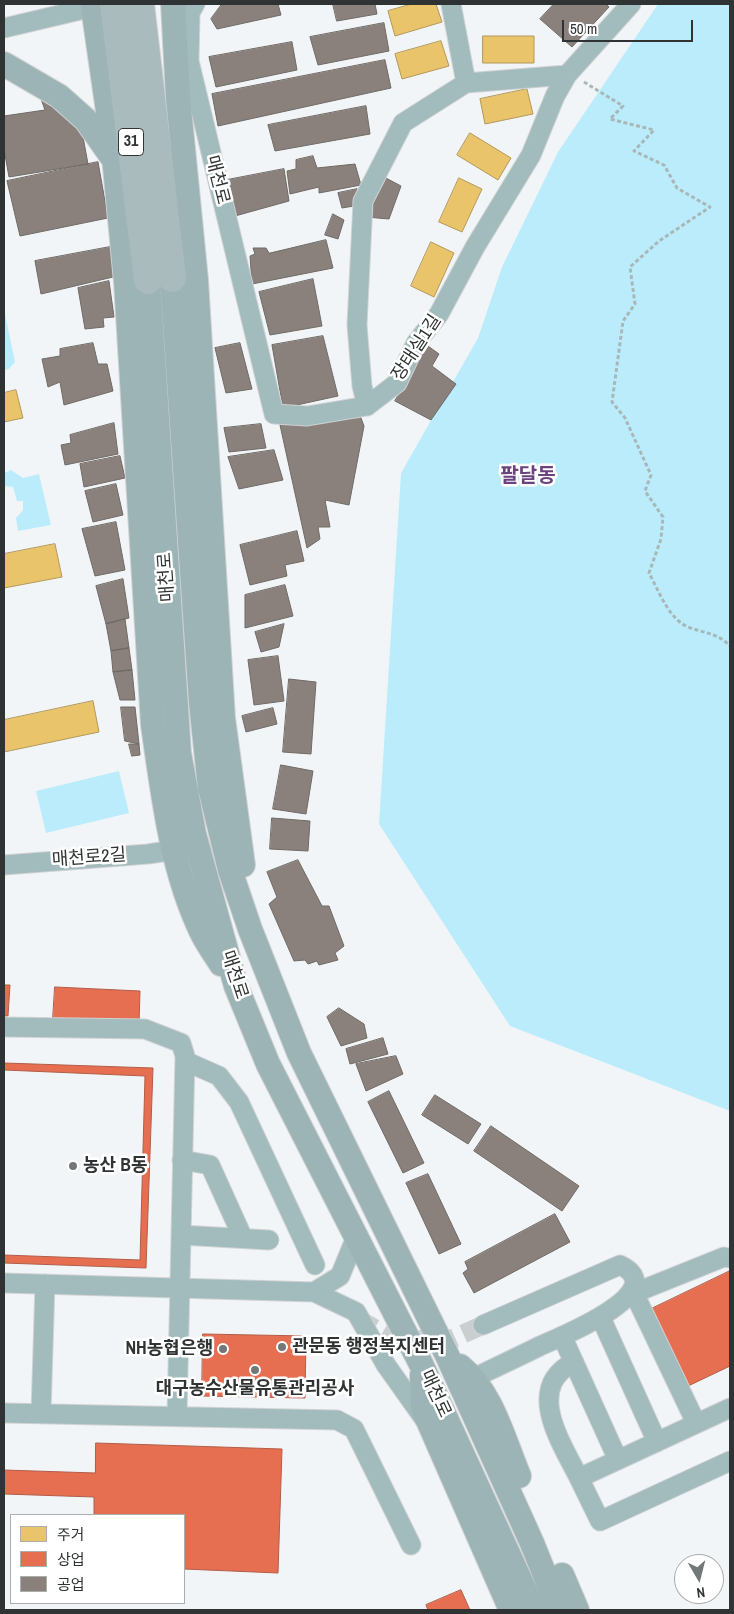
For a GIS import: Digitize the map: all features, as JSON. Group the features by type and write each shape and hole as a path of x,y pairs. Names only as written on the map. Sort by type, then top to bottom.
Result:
{"highway":[{"name":"31","path":"140,4 160,279"},
{"name":"31","path":"103,5 160,279"}],"main road":[{"path":"173,4 178,98 196,280 223,718 250,929"},
{"path":"103,5 114,160 126,282 153,725 182,883 201,932 236,986"},
{"path":"4,64 59,96 86,120 114,160"},
{"name":"매천로","path":"160,279 210,788 230,870 250,929 299,1053 447,1355 532,1543 559,1610"},
{"name":"매천로","path":"160,279 179,753 194,834 236,986 268,1064 422,1366 534,1610"},
{"name":"31","path":"447,1355 474,1378 486,1397 576,1610"},
{"name":"31","path":"422,1366 423,1409 511,1610"}],"street":[{"name":"매천로","path":"195,4 190,13 189,61 274,414 307,416 367,406"},
{"path":"451,4 466,84"},
{"name":"장태실1길","path":"367,406 397,382 416,343 439,314 475,247 531,155 555,96 569,72 632,4"},
{"path":"4,28 103,5"},
{"path":"367,406 362,386 357,325 363,201 403,123 466,84 569,72"},
{"name":"매천로2길","path":"4,865 148,854 175,850"},
{"path":"4,1027 145,1029 180,1043 184,1061 177,1416"},
{"path":"184,1061 219,1076 239,1102 315,1265"},
{"path":"182,1160 210,1165 243,1238"},
{"path":"181,1235 269,1240"},
{"path":"314,1292 340,1276 356,1237"},
{"path":"474,1378 601,1318 631,1295 724,1257 730,1258"},
{"path":"483,1325 620,1265 629,1270 634,1278 631,1295 696,1424"},
{"path":"4,1283 314,1292 329,1297 356,1312 386,1365 434,1434"},
{"path":"42,1413 45,1284"},
{"path":"601,1318 657,1442"},
{"path":"562,1336 618,1460"},
{"path":"574,1362 562,1368 550,1383 548,1402 554,1426 600,1521 730,1461"},
{"path":"579,1478 730,1408"},
{"path":"4,1412 337,1420 354,1429 411,1545"}],"path":[{"path":"569,72 623,106 610,119 654,130 634,151 664,165 677,188 710,207 659,241 630,266 635,304 624,321 612,402 625,418 651,475 645,491 663,517 660,539 649,574 667,608 686,626 714,634 730,646"}],"shaded area":[{"path":"658,4 730,4 730,1111 510,1026 379,824 401,473 478,338 502,267 558,152"},
{"path":"4,309 15,362 9,369 4,370"},
{"path":"11,470 23,478 39,474 51,525 18,531 16,518 23,510 23,501 17,501 13,487 4,486 4,473"},
{"path":"119,771 129,813 46,833 36,791"}],"building: 주거":[{"path":"412,4 436,4 442,22 395,36 388,11"},
{"path":"483,36 534,36 534,63 483,63"},
{"path":"441,41 449,66 402,79 395,54"},
{"path":"527,89 533,114 485,124 480,99"},
{"path":"470,133 511,158 498,180 457,155"},
{"path":"459,178 482,189 462,232 439,222"},
{"path":"431,242 454,253 434,297 411,286"},
{"path":"16,390 23,418 4,422 4,393"},
{"path":"55,544 62,577 4,588 4,554"},
{"path":"93,701 99,732 4,752 4,720"}],"building: 상업":[{"path":"4,985 10,985 8,1016 4,1016"},
{"path":"55,987 140,991 139,1023 53,1019"},
{"name":"농산 B동","path":"4,1063 153,1068 146,1268 4,1263"},
{"name":"농산 B동","path":"4,1070 145,1076 140,1260 4,1255"},
{"path":"730,1271 730,1366 686,1387 649,1310"},
{"path":"203,1334 306,1336 305,1398 202,1396"},
{"path":"96,1443 282,1449 278,1573 185,1569 185,1514 94,1514 94,1497 4,1494 4,1470 95,1473"},
{"path":"461,1590 470,1610 428,1610 426,1605"}],"building: 공업":[{"path":"222,4 278,4 281,15 217,29 211,19"},
{"path":"333,4 375,4 377,14 337,21"},
{"path":"554,4 606,4 609,7 572,47 540,19"},
{"path":"384,23 389,51 318,65 310,37"},
{"path":"292,42 297,70 216,87 209,57"},
{"path":"385,60 391,88 218,126 212,94"},
{"path":"51,97 81,126 88,164 9,177 4,149 4,116 45,110 41,99"},
{"path":"366,106 370,134 275,151 268,125"},
{"path":"313,156 317,168 355,164 361,185 319,193 319,187 290,194 287,171 296,169 296,160"},
{"path":"98,162 108,218 20,236 7,181"},
{"path":"284,169 289,201 235,216 227,180"},
{"path":"382,176 401,186 389,219 366,217"},
{"path":"357,189 354,206 342,208 338,193"},
{"path":"333,214 344,220 338,239 325,235"},
{"path":"326,240 333,268 252,284 250,256 255,254 253,248 266,248 269,253"},
{"path":"110,247 113,277 41,294 35,261"},
{"path":"313,279 322,326 270,335 259,292"},
{"path":"109,281 114,317 103,318 104,327 85,329 78,288"},
{"path":"323,336 338,396 283,408 272,345"},
{"path":"93,343 98,364 107,364 113,391 64,405 60,382 48,387 42,359 60,356 60,349"},
{"path":"240,343 252,389 226,393 215,348"},
{"path":"428,346 439,354 432,366 456,384 431,420 395,401"},
{"path":"361,418 364,426 349,505 325,500 330,527 318,527 320,539 307,548 280,425"},
{"path":"114,423 118,454 65,465 61,445 71,443 70,435"},
{"path":"261,424 266,448 229,452 224,428"},
{"path":"274,450 283,480 239,489 228,457"},
{"path":"120,456 125,478 84,487 80,464"},
{"path":"116,484 123,515 93,522 85,491"},
{"path":"116,522 125,570 95,576 82,529"},
{"path":"297,531 304,561 285,565 287,576 250,585 240,545"},
{"path":"123,579 129,618 106,624 96,586"},
{"path":"285,585 293,616 245,628 245,595"},
{"path":"125,619 129,648 111,651 106,624"},
{"path":"284,624 279,647 261,652 255,632"},
{"path":"129,648 132,670 113,672 111,651"},
{"path":"278,656 284,701 254,705 248,660"},
{"path":"132,670 135,700 120,700 113,672"},
{"path":"289,679 316,682 311,754 283,752"},
{"path":"121,707 135,707 139,744 125,741"},
{"path":"273,708 277,724 246,732 242,716"},
{"path":"129,744 139,744 140,755 132,756"},
{"path":"281,765 313,771 306,814 273,809"},
{"path":"272,818 310,821 308,851 270,849"},
{"path":"298,860 322,906 329,906 344,946 335,953 338,960 319,965 317,961 308,964 305,960 294,961 269,904 277,897 267,872"},
{"path":"339,1008 364,1024 367,1038 341,1046 327,1017"},
{"path":"383,1038 388,1054 350,1064 346,1049"},
{"path":"396,1056 403,1074 366,1091 356,1064"},
{"path":"389,1091 424,1163 403,1173 368,1102"},
{"path":"435,1095 481,1124 468,1144 422,1115"},
{"path":"491,1126 579,1186 562,1211 474,1151"},
{"path":"428,1174 461,1244 439,1254 406,1183"},
{"path":"555,1214 570,1242 474,1293 463,1273 468,1269 465,1262"}],"tunnel":[{"path":"358,1319 394,1340 452,1339 483,1325"}],"place":[{"name":"농산 B동","path":"73,1166"},
{"name":"관문동 행정복지센터","path":"282,1347"},
{"name":"NH농협은행","path":"223,1349"},
{"name":"대구농수산물유통관리공사","path":"255,1370"}],"district":[{"name":"팔달동","path":"528,477"}]}
